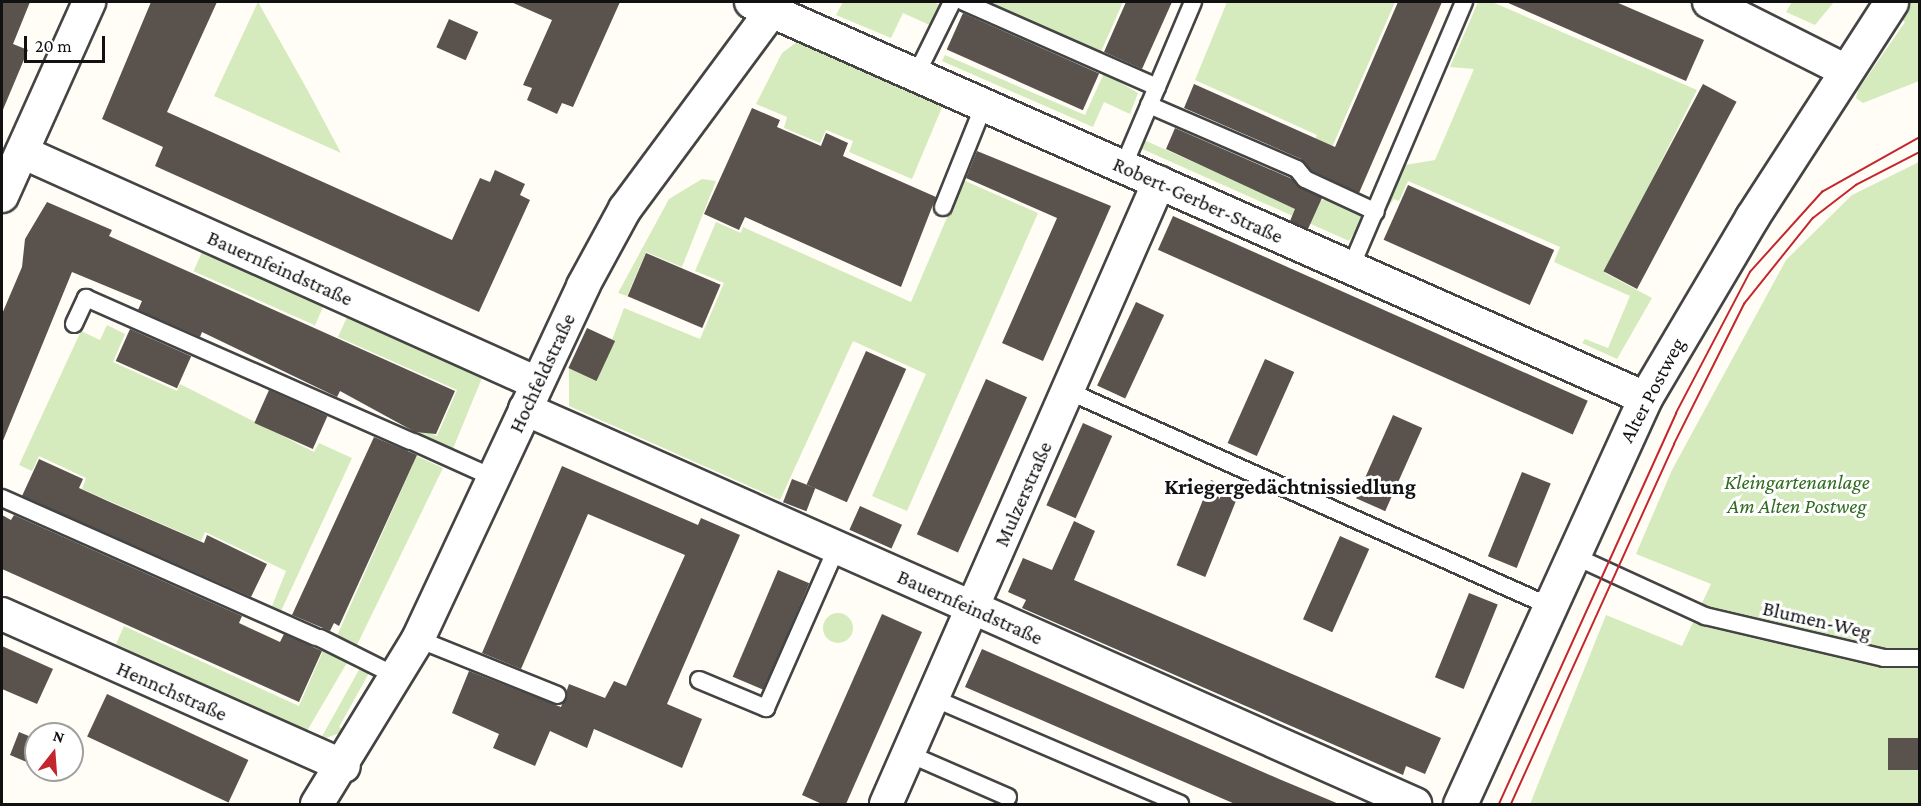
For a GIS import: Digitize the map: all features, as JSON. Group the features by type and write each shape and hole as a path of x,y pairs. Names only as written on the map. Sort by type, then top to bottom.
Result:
{"street":[{"path":"2,196 89,2"},
{"name":"Alter Postweg","path":"1460,804 1570,554 1645,398 1844,70 1891,2"},
{"name":"Robert-Gerber-Straße","path":"766,4 916,75 1645,398"},
{"name":"Hochfeldstraße","path":"317,804 344,766 398,677 418,639 531,396 625,209 766,4"},
{"path":"1720,4 1844,70"},
{"name":"Bauernfeindstraße","path":"22,152 531,396 837,547 1415,804"},
{"name":"Mulzerstraße","path":"886,804 1159,182"},
{"name":"Hennchstraße","path":"2,614 344,766"}],"lane":[{"path":"916,75 952,2"},
{"path":"964,2 1157,87"},
{"path":"1124,167 1193,2"},
{"path":"1351,267 1464,2"},
{"path":"943,207 984,105"},
{"path":"1149,105 1297,169 1305,179 1376,212"},
{"path":"74,324 86,298 494,478"},
{"path":"1068,391 1547,605"},
{"path":"2,498 318,638 398,677"},
{"path":"699,680 766,708 837,547"},
{"name":"Blumen-Weg","path":"1570,554 1705,616 1884,658 1920,658"},
{"path":"418,639 558,694"},
{"path":"933,698 1180,804"},
{"path":"909,754 1008,797"}],"green space":[{"path":"258,2 308,91 341,153 214,96"},
{"path":"843,2 932,2 944,6 934,27 903,13 891,38 836,15"},
{"path":"978,2 1123,2 1100,54"},
{"path":"1227,2 1395,2 1320,175 1311,172 1307,157 1317,135 1195,80"},
{"path":"1478,2 1492,2 1697,90 1605,273 1652,298 1617,359 1582,343 1585,339 1608,348 1630,296 1554,262 1560,247 1408,181 1399,201 1394,199 1386,209 1405,165 1435,160 1474,69 1450,67"},
{"path":"1792,2 1834,2 1815,25 1786,12"},
{"path":"1909,2 1919,2 1919,81 1863,103 1856,98 1858,90 1905,22 1898,17"},
{"path":"797,42 943,105 912,179 849,152 853,141 826,130 820,143 784,128 787,117 756,104 782,53"},
{"path":"945,55 1085,115 1104,73 1138,93 1130,114 1104,102 1093,127 942,61"},
{"path":"1144,140 1296,208 1327,199 1364,217 1349,241 1140,148"},
{"name":"Kleingartenanlage Am Alten Postweg","path":"1919,162 1919,804 1530,804 1606,615 1682,646 1711,584 1636,554 1672,470 1786,260 1852,195"},
{"path":"702,179 716,181 682,267 646,252 627,296 618,293 669,199"},
{"path":"963,180 1038,213 907,511 872,496 926,374 853,341 780,500 569,406 569,368 597,380 624,308 700,339 724,283 695,271 716,222 741,233 743,227 911,302"},
{"path":"202,252 324,306 315,325 193,271"},
{"path":"347,317 482,378 452,451 418,436 421,429 437,436 457,390 338,337"},
{"path":"107,325 125,334 113,362 177,391 180,384 314,452 319,443 352,458 281,611 272,606 286,571 205,532 201,541 82,489 86,478 39,456 32,471 19,465 81,331 100,340"},
{"path":"410,453 443,468 356,647 336,638 413,464 407,460"},
{"path":"838,613 844,614 852,622 852,634 844,642 838,643 832,642 824,634 823,628 824,622 832,614"},
{"path":"124,626 299,706 323,651 348,661 307,731 116,644"},
{"path":"360,668 369,673 339,727 346,731 320,740"}],"building":[{"path":"2,2 30,2 13,44 28,50 2,112"},
{"path":"151,2 217,2 167,112 452,240 480,178 490,182 495,170 525,184 520,195 530,200 479,312 155,166 163,147 102,119"},
{"path":"511,2 620,2 573,107 562,103 557,114 527,100 532,88 523,85 552,20"},
{"path":"1126,2 1172,2 1142,69 1104,52"},
{"path":"1398,2 1442,2 1359,193 1312,171 1301,159 1184,108 1194,84 1335,147"},
{"path":"1506,2 1616,2 1704,40 1686,81"},
{"path":"963,13 1099,74 1083,110 947,50"},
{"path":"449,19 478,32 466,60 436,47"},
{"path":"1703,84 1737,102 1637,289 1603,271"},
{"path":"752,108 780,120 777,127 821,146 826,133 848,143 843,156 936,197 901,287 745,217 739,230 704,214"},
{"path":"1175,128 1290,178 1322,198 1308,229 1290,221 1295,209 1166,149"},
{"path":"977,151 1111,206 1043,361 1002,343 1057,218 966,178"},
{"path":"1408,185 1554,250 1530,305 1384,240"},
{"path":"47,202 112,230 109,236 455,391 436,434 415,432 340,391 337,397 202,332 200,337 138,310 142,301 72,272 2,443 2,314 22,267 25,239"},
{"path":"1173,216 1588,401 1573,434 1158,250"},
{"path":"646,253 721,285 702,328 628,296"},
{"path":"1136,302 1164,315 1125,398 1097,385"},
{"path":"587,328 615,341 597,381 568,368"},
{"path":"130,329 191,356 177,388 116,361"},
{"path":"866,351 906,369 847,502 807,484"},
{"path":"1265,359 1294,372 1257,456 1228,443"},
{"path":"986,379 1027,397 958,553 917,534"},
{"path":"269,390 327,416 313,449 254,423"},
{"path":"1393,415 1422,428 1385,511 1356,498"},
{"path":"1083,423 1112,436 1076,518 1046,505"},
{"path":"374,437 417,455 339,626 334,623 330,631 292,615"},
{"path":"39,459 83,479 79,488 204,543 207,535 267,564 251,597 22,496"},
{"path":"562,466 698,525 701,518 740,535 667,704 702,719 682,768 594,729 587,748 550,731 535,766 493,748 499,734 452,713 469,671 561,707 569,684 605,698 614,681 626,686 685,555 588,514 521,669 482,653"},
{"path":"1522,472 1551,484 1517,568 1488,556"},
{"path":"792,479 815,488 806,511 783,502"},
{"path":"1211,480 1240,492 1205,577 1177,565"},
{"path":"860,506 902,525 891,548 849,530"},
{"path":"2,515 11,520 14,515 242,616 239,623 280,642 284,634 322,651 299,702 2,569"},
{"path":"1074,521 1095,531 1074,580 1441,738 1425,774 1406,766 1403,775 1022,608 1026,600 1008,592 1023,558 1052,570"},
{"path":"1340,536 1369,549 1332,632 1303,619"},
{"path":"778,570 809,583 764,690 733,677"},
{"path":"1469,593 1498,605 1464,689 1435,677"},
{"path":"882,614 922,632 846,804 822,804 802,795"},
{"path":"2,646 53,669 37,704 2,689"},
{"path":"982,649 1339,804 1235,804 965,687"},
{"path":"107,694 248,760 229,803 87,737"},
{"path":"19,732 24,734 24,761 10,755"},
{"path":"1888,738 1920,738 1920,770 1888,770"}],"tram line":[{"path":"1499,804 1676,413 1750,272 1822,192 1920,137"},
{"path":"1511,804 1674,444 1744,304 1813,218 1856,185 1920,152"}],"district":[{"name":"Kriegergedächtnissiedlung","path":"1290,487"}]}
